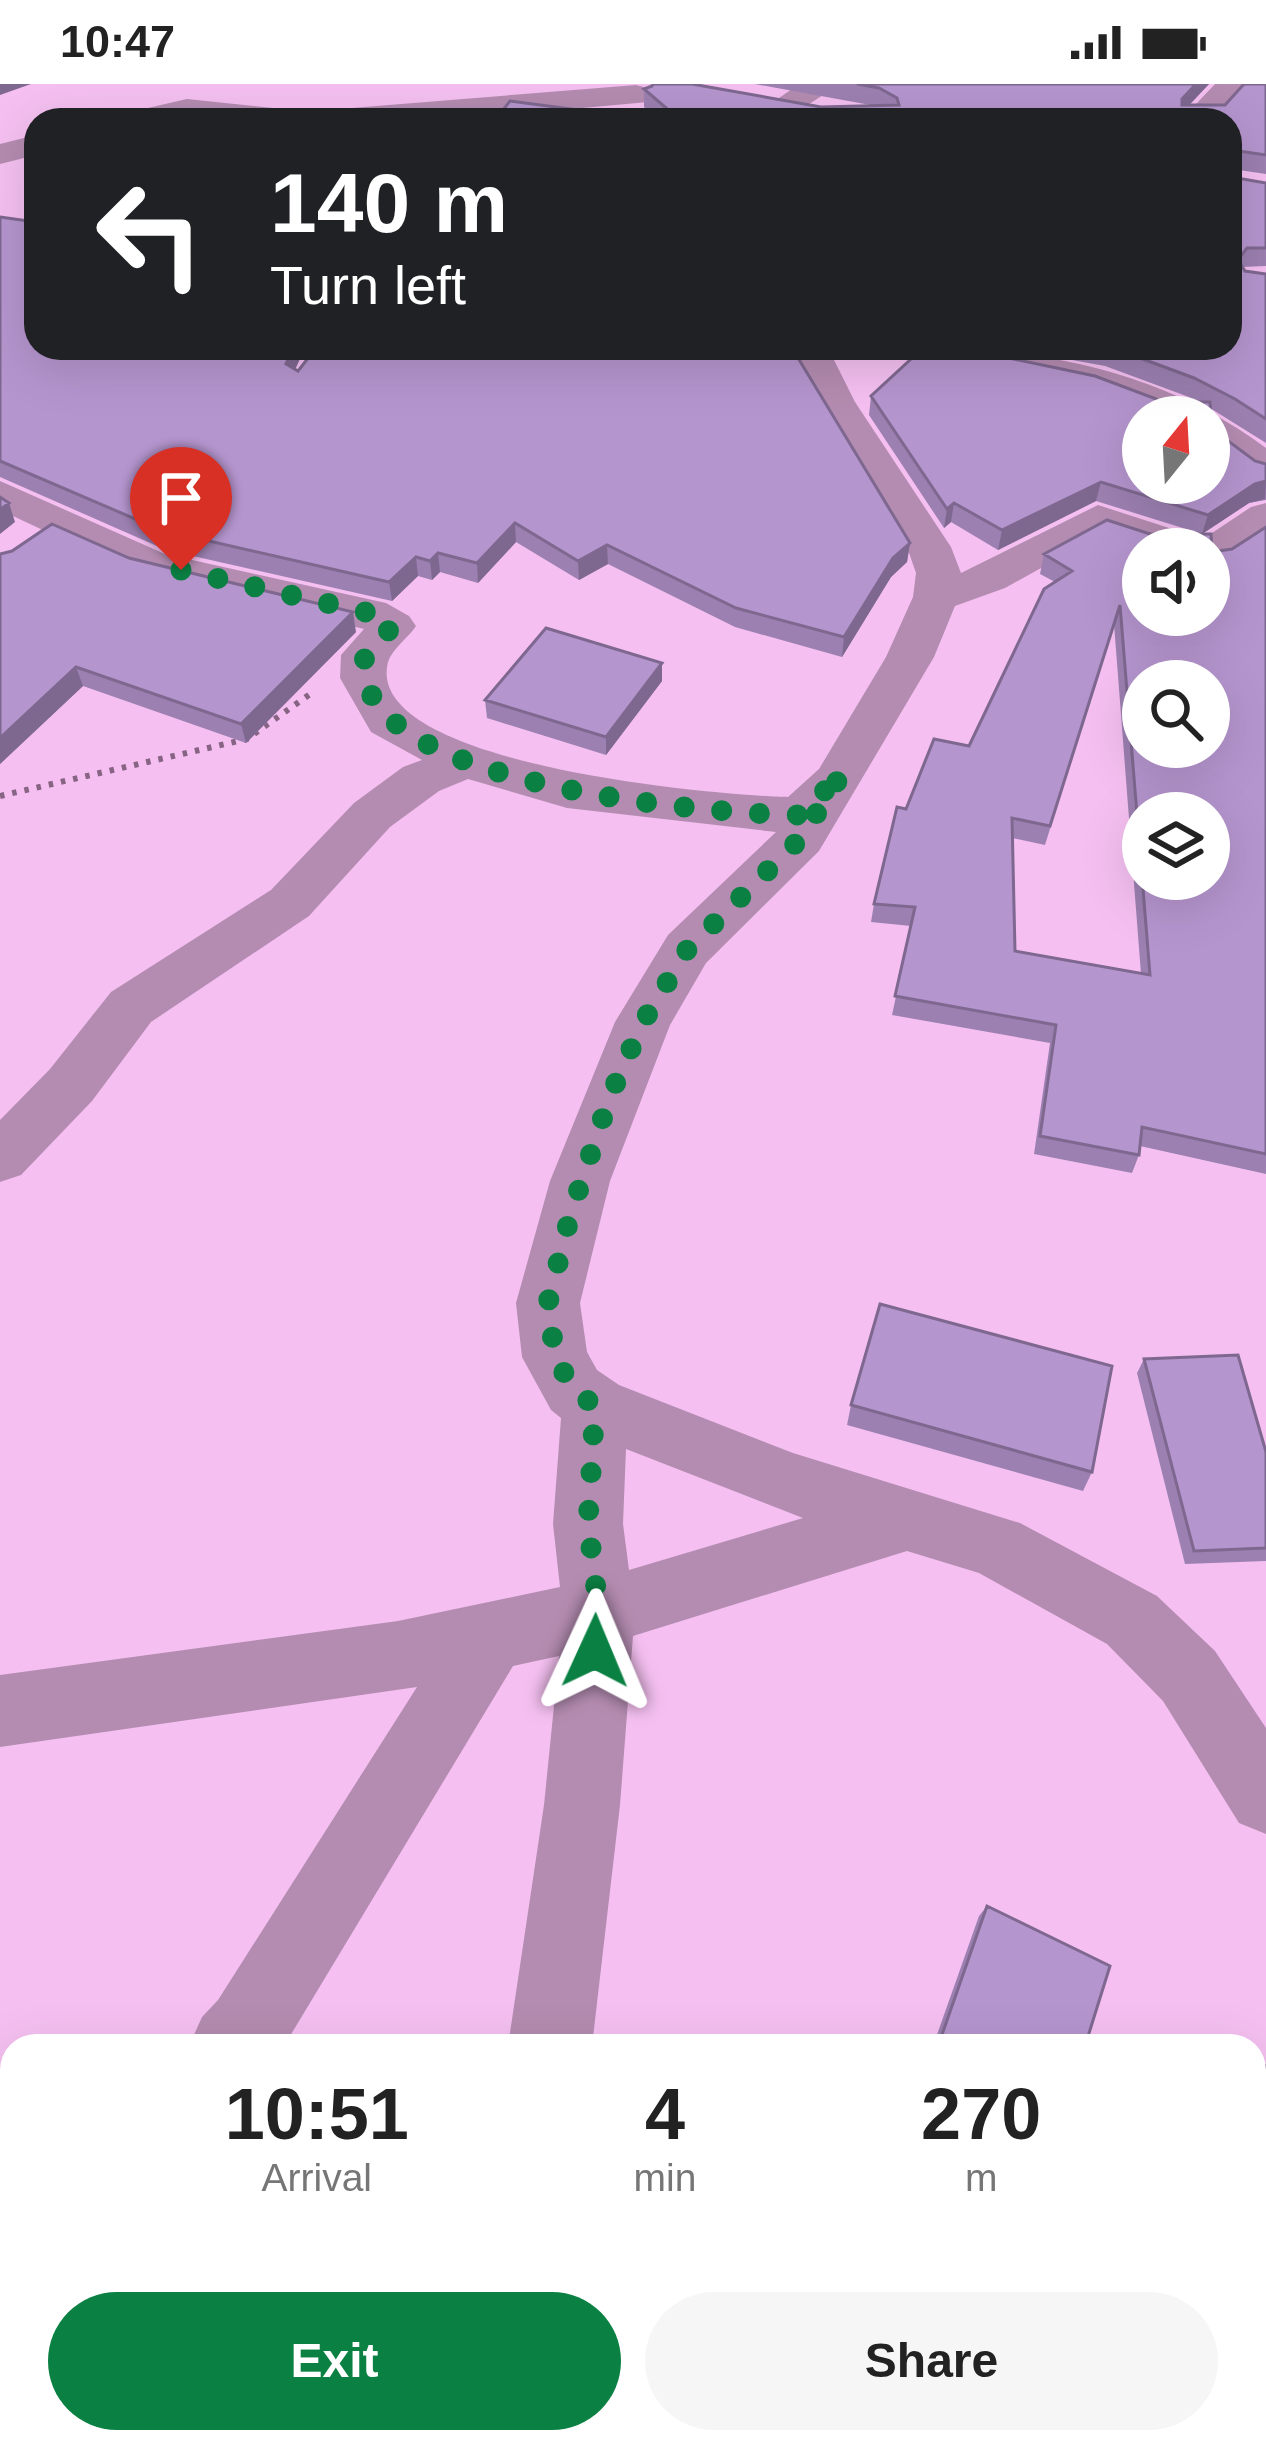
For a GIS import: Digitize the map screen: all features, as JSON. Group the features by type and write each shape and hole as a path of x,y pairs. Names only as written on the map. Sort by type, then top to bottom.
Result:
{"street":[{"path":"1210,108 1233,84"},
{"path":"166,108 195,96 244,108"},
{"path":"777,101 830,99"},
{"path":"545,108 639,100"},
{"path":"814,360 835,403 929,548 939,573 936,598 910,657 801,838 687,950 643,1022 610,1096 568,1223 548,1303 555,1357 574,1390 595,1406 788,1483 994,1546 1132,1619 1189,1676 1266,1796"},
{"path":"1000,360 1103,381 1142,396"},
{"path":"1230,441 1266,468"},
{"path":"0,494 35,534 370,613 393,626 365,655 364,678 388,721 465,762 567,791 751,814 801,815 843,772"},
{"path":"1230,541 1266,516"},
{"path":"936,598 989,578 1098,518 1127,528"},
{"path":"0,1157 71,1085 131,1006 290,903 372,815 422,779 465,762"},
{"path":"552,2034 582,1805 599,1613 588,1523 595,1406"},
{"path":"0,1711 398,1656 599,1613 910,1518"},
{"path":"242,2034 494,1632"}],"path":[{"path":"0,796 247,739 365,655"}],"building":[{"path":"653,84 692,84 821,107 899,105 897,98 879,88 857,84 1196,84 1182,105 1225,105 1244,84 1266,84 1266,155 1242,151 1242,108 666,108 644,89"},
{"path":"510,101 563,108 504,108"},
{"path":"1242,179 1266,183 1266,248 1247,248 1242,255"},
{"path":"0,217 24,220 24,360 288,360 286,364 298,371 307,360 799,360 910,543 893,558 844,637 736,608 607,545 578,561 515,523 477,563 438,553 430,561 416,557 389,582 161,530 0,461"},
{"path":"1242,266 1266,274 1266,419 1229,396 1145,360 1242,360"},
{"path":"910,360 1018,360 1095,376 1148,396 1122,396 1122,488 1101,482 1002,530 954,503 947,509 871,396"},
{"path":"1230,442 1266,464 1266,481 1230,500"},
{"path":"1172,504 1225,504 1208,515"},
{"path":"1107,520 1132,528 1122,528 1122,630 1120,605 1050,826 1012,818 1015,951 1150,975 1144,900 1230,900 1230,792 1135,792 1133,768 1230,768 1230,660 1124,660 1123,636 1230,636 1230,549 1266,527 1266,1154 1142,1127 1139,1155 1040,1136 1056,1025 895,996 915,907 874,904 897,807 906,809 934,739 969,746 1044,589 1072,571 1044,554"},
{"path":"52,524 129,558 353,612 241,724 76,667 0,738 0,554"},
{"path":"546,628 662,663 606,737 485,700"},
{"path":"880,1304 1112,1366 1092,1472 851,1405"},
{"path":"1238,1355 1266,1452 1266,1548 1194,1551 1144,1359"},
{"path":"987,1906 1110,1966 1089,2034 942,2034"}],"route":[{"path":"181,570 370,613 393,626 365,655 364,678 388,721 465,762 567,791 751,814 801,815 843,772 801,838 687,950 643,1022 610,1096 549,1286 555,1357 574,1390 595,1406 588,1523 599,1613 595,1651"}]}
